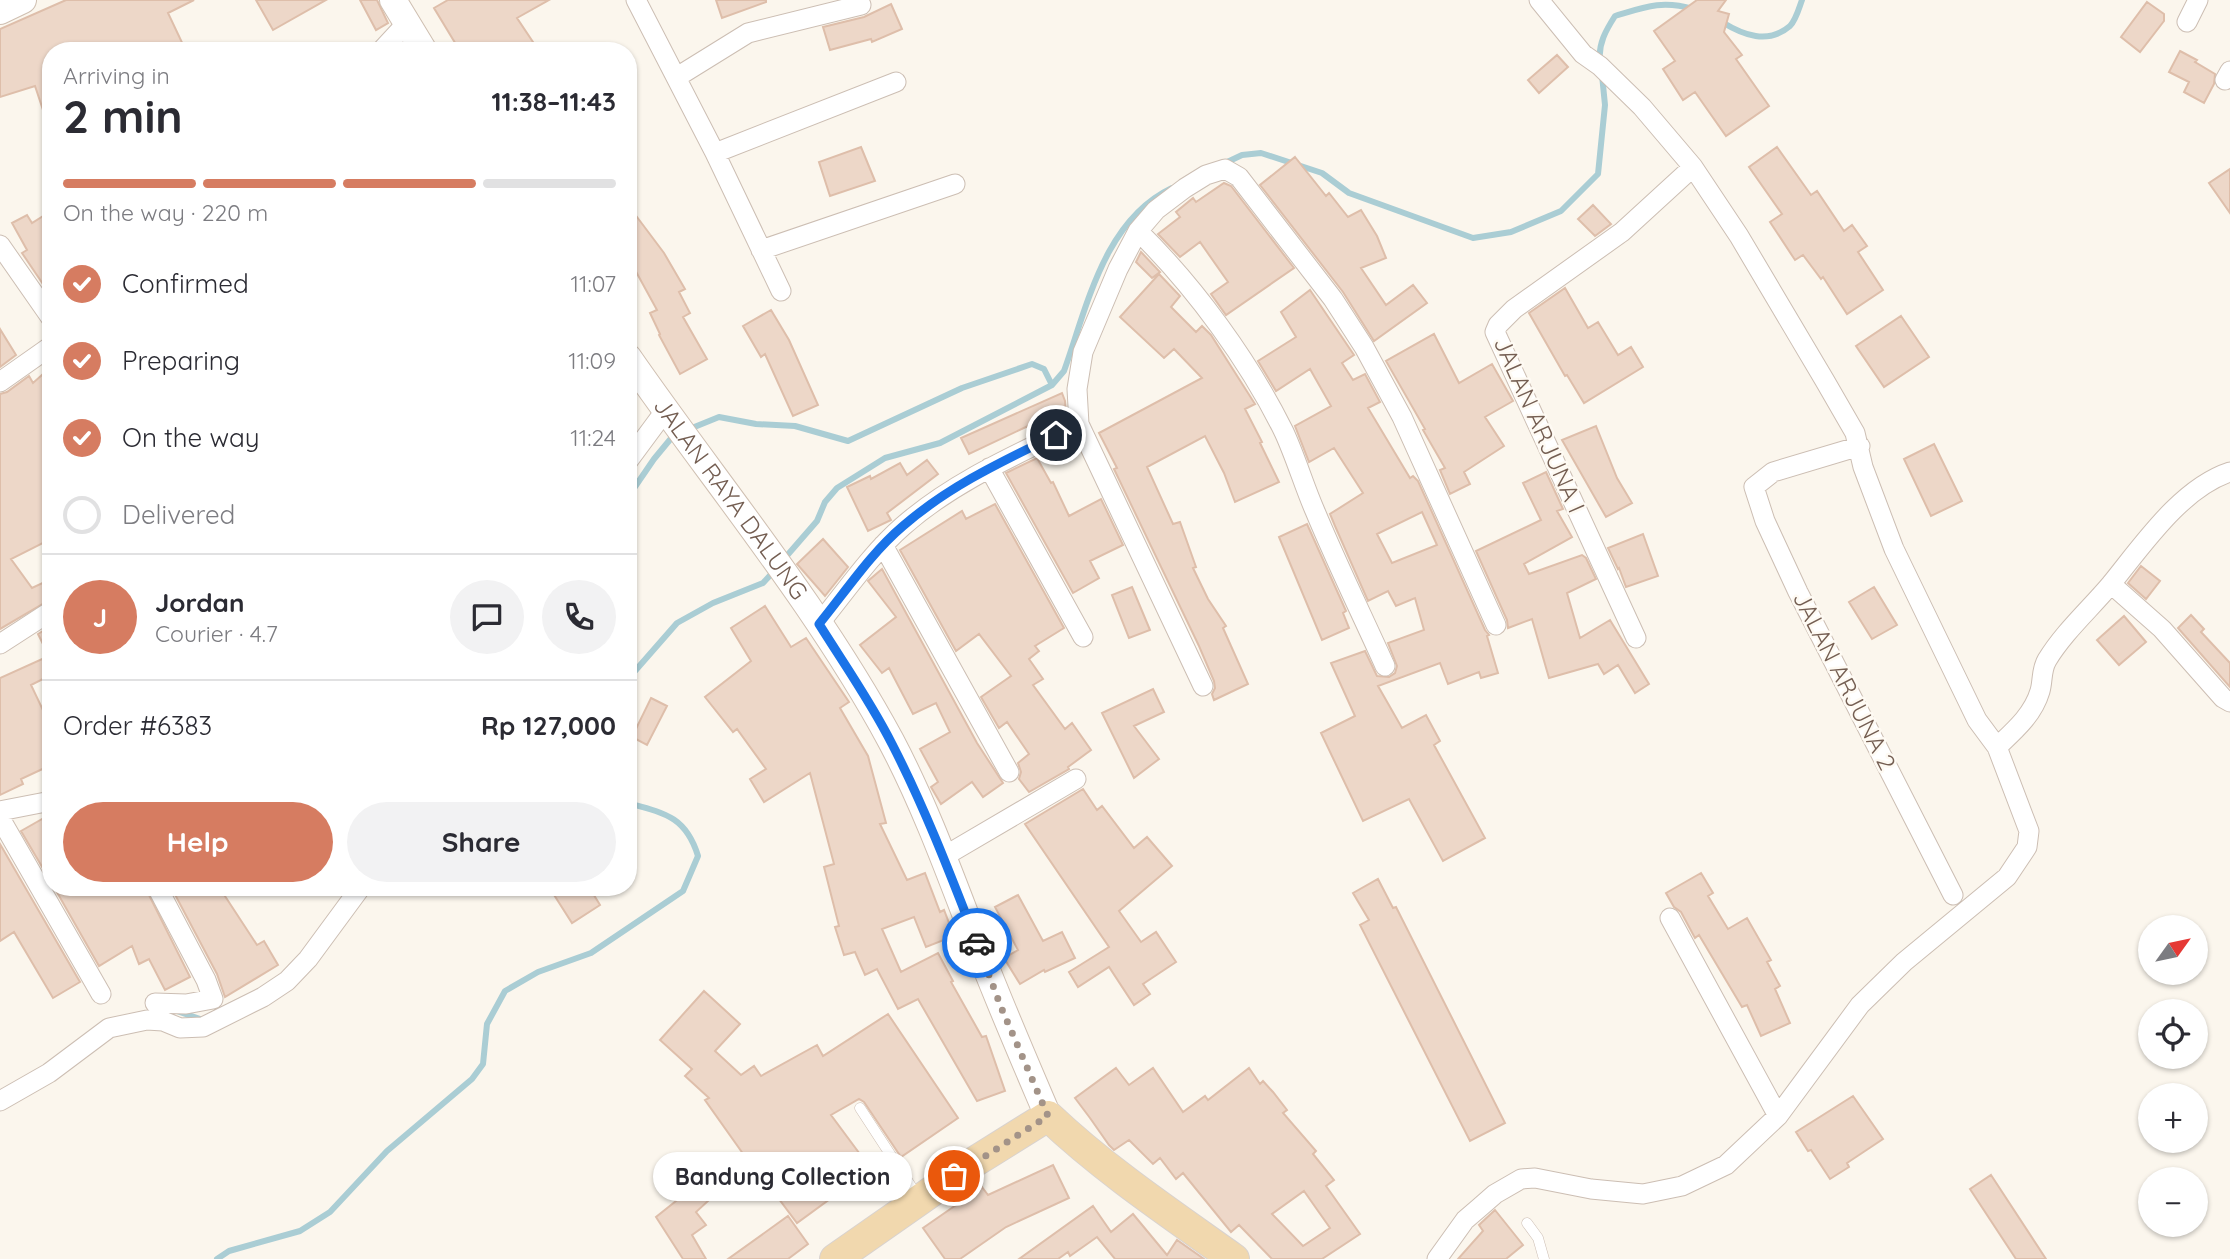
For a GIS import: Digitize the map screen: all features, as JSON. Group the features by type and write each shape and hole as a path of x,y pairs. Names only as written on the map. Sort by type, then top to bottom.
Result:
{"main road":[{"path":"835,1259 971,1164 1048,1116"},
{"name":"JALAN RAYA DALUNG","path":"1048,1116 1137,1190 1234,1259"}],"street":[{"path":"0,11 23,0"},
{"path":"393,0 418,42"},
{"path":"636,0 715,153 781,291"},
{"path":"1437,1259 1465,1220 1495,1194 1521,1180 1535,1178 1591,1189 1643,1194 1682,1186 1726,1165 1778,1115 1860,1005 1904,962 2007,877 2027,847 2029,831 1997,747 1977,720 1894,549 1871,492 1860,446 1846,417 1739,236 1693,167 1642,107 1600,66 1583,54 1539,0"},
{"path":"2187,22 2198,0"},
{"path":"677,77 748,33 861,5"},
{"path":"389,42 406,24"},
{"path":"715,153 896,82"},
{"name":"JALAN ARJUNA I","path":"1636,638 1495,332 1498,324 1514,309 1622,233 1693,167"},
{"path":"1203,686 1079,424 1077,389 1083,352 1118,269 1138,231 1166,202 1206,175 1225,169 1239,177 1325,289 1364,347 1402,417 1496,625"},
{"path":"761,250 955,184"},
{"path":"1138,231 1175,270 1234,348 1273,413 1385,666"},
{"path":"0,245 42,305"},
{"path":"0,382 42,352"},
{"name":"JALAN RAYA DALUNG","path":"637,370 770,551 868,700 892,743 943,857 1001,1007 1048,1116"},
{"path":"637,449 665,411"},
{"path":"819,624 883,545 903,526 989,468 1079,424"},
{"name":"JALAN ARJUNA 2","path":"1860,446 1773,472 1754,487 1765,521 1798,592 1953,895"},
{"path":"989,468 1083,637"},
{"path":"1997,747 2022,723 2034,705 2040,691 2045,663 2055,649 2154,531 2196,490 2217,476 2230,472"},
{"path":"883,545 1009,772"},
{"path":"2111,584 2162,629 2223,698 2230,702"},
{"path":"0,643 42,617"},
{"path":"943,857 1076,779"},
{"path":"0,811 42,803"},
{"path":"0,818 42,891"},
{"path":"45,896 101,994"},
{"path":"155,1003 186,1004 213,999 206,980 161,896"},
{"path":"0,1101 49,1073 109,1028 147,1020 163,1021 180,1028 203,1027 254,1003 299,970 354,896"},
{"path":"1670,918 1778,1115"}],"lane":[{"path":"860,1108 920,1200"},
{"path":"1527,1223 1538,1238 1544,1259"}],"building":[{"path":"66,0 194,0 168,13 182,42 42,42 42,107 35,86 0,97 0,29"},
{"path":"256,0 326,0 273,30"},
{"path":"360,0 377,0 388,23 376,30"},
{"path":"448,0 549,0 517,18 533,42 455,42 434,8"},
{"path":"716,0 766,0 766,2 722,18"},
{"path":"1697,0 1726,0 1718,11 1729,14 1724,32 1742,55 1736,59 1769,106 1726,136 1695,92 1683,100 1663,69 1675,61 1654,31"},
{"path":"2147,2 2164,14 2164,21 2140,52 2121,37"},
{"path":"891,4 902,29 872,42 871,39 830,50 823,27 864,17"},
{"path":"2180,51 2215,74 2214,84 2204,103 2184,92 2189,82 2169,72"},
{"path":"1557,55 1568,67 1539,93 1528,80"},
{"path":"861,147 875,181 830,196 819,162"},
{"path":"1777,147 1811,195 1817,191 1844,231 1852,225 1867,246 1858,252 1883,290 1847,314 1823,277 1821,279 1803,255 1795,260 1770,222 1782,214 1749,167"},
{"path":"1295,157 1326,196 1329,193 1348,217 1361,210 1377,236 1386,258 1361,268 1386,305 1413,285 1427,303 1374,341 1343,292 1260,185"},
{"path":"2230,169 2230,213 2209,183"},
{"path":"1224,183 1231,186 1294,268 1226,315 1211,294 1228,282 1200,242 1180,257 1158,234 1180,217 1176,212 1193,198 1196,202"},
{"path":"1593,205 1611,224 1595,236 1578,219"},
{"path":"27,215 32,223 42,217 42,283 22,253 27,250 12,223"},
{"path":"637,217 664,253 685,289 679,292 690,313 683,317 707,359 680,374 650,313 657,310 637,273"},
{"path":"1141,252 1160,272 1152,278 1136,262"},
{"path":"1159,274 1180,296 1171,307 1196,332 1202,326 1211,335 1255,404 1245,409 1279,482 1235,502 1205,436 1147,467 1173,524 1180,522 1196,567 1193,568 1208,599 1226,626 1223,628 1248,684 1214,700 1214,681 1199,646 1099,433 1202,378 1174,349 1164,358 1120,317"},
{"path":"1565,288 1588,328 1598,322 1618,355 1631,347 1643,367 1584,403 1567,375 1565,376 1529,313"},
{"path":"1310,290 1354,355 1342,363 1353,380 1365,374 1380,402 1368,408 1410,478 1413,476 1418,481 1489,635 1487,636 1498,673 1481,678 1479,672 1448,684 1440,663 1378,686 1402,728 1426,715 1440,741 1434,745 1485,838 1443,861 1409,799 1363,821 1321,733 1355,716 1331,663 1365,651 1377,676 1389,677 1395,673 1397,666 1388,643 1424,630 1415,598 1396,606 1388,591 1368,601 1335,526 1330,514 1363,493 1334,448 1309,462 1295,426 1331,406 1310,369 1276,391 1258,361 1296,337 1281,312","holes":["1422,512 1437,545 1392,563 1377,534"]},
{"path":"771,310 789,340 818,405 793,416 765,354 761,357 743,326"},
{"path":"1901,316 1929,357 1884,387 1856,346"},
{"path":"0,329 16,355 0,367"},
{"path":"1434,334 1459,383 1492,364 1513,401 1485,417 1504,446 1464,472 1470,484 1450,494 1440,470 1445,468 1386,361"},
{"path":"42,375 42,544 11,559 32,588 42,583 42,604 0,629 0,394 29,376 33,383"},
{"path":"1062,393 1066,414 1029,430 1028,426 969,454 961,438"},
{"path":"1596,426 1617,478 1632,503 1606,517 1562,440"},
{"path":"1934,444 1962,501 1931,516 1904,459"},
{"path":"1037,458 1051,483 1053,482 1069,516 1101,499 1123,545 1090,561 1099,578 1073,593 1006,473"},
{"path":"927,460 938,474 887,513 891,520 868,531 847,487 870,476 871,479 900,463 907,475"},
{"path":"1546,472 1563,509 1557,511 1572,537 1524,564 1529,574 1582,555 1586,558 1596,579 1567,593 1580,638 1610,620 1649,684 1635,693 1618,665 1604,674 1598,664 1549,678 1532,619 1508,628 1507,620 1476,551 1541,520 1523,483"},
{"path":"995,504 1064,628 1035,646 1039,651 1029,659 1043,679 1033,685 1065,729 1072,723 1091,750 1068,767 1069,769 1029,792 1019,779 1021,772 1018,763 1029,754 1007,722 999,728 981,697 1011,676 979,634 956,651 900,550 962,511 966,519"},
{"path":"1307,524 1346,611 1343,613 1349,628 1322,640 1279,537"},
{"path":"1643,534 1658,576 1626,587 1608,548"},
{"path":"823,539 848,567 825,596 797,564"},
{"path":"2141,566 2160,581 2146,599 2128,583"},
{"path":"882,569 977,743 1003,783 983,797 972,782 941,804 931,787 938,782 920,749 950,732 936,703 913,714 889,668 882,673 860,645 896,617 868,581"},
{"path":"1132,587 1150,630 1129,638 1112,595"},
{"path":"1874,587 1897,625 1872,639 1849,602"},
{"path":"765,606 791,647 806,638 849,702 840,708 868,756 886,823 880,824 907,880 925,873 940,912 944,910 954,936 926,947 914,917 882,929 901,972 938,953 982,1037 986,1036 1005,1091 977,1101 918,999 898,1009 877,969 865,975 855,952 844,955 835,927 839,926 824,867 834,864 810,773 764,802 750,779 766,769 737,729 733,732 705,697 751,661 731,628"},
{"path":"2191,615 2204,629 2201,632 2230,663 2230,687 2178,628"},
{"path":"2124,616 2146,642 2119,665 2097,640"},
{"path":"42,659 42,680 31,685 42,708 42,769 21,779 23,784 0,795 0,678"},
{"path":"1153,689 1164,712 1134,726 1159,759 1134,778 1102,713"},
{"path":"651,698 667,706 647,745 637,740 637,727"},
{"path":"1083,789 1097,810 1102,806 1134,848 1147,837 1172,866 1119,911 1141,942 1156,932 1176,962 1143,984 1150,994 1134,1005 1109,967 1078,987 1069,972 1109,947 1025,824"},
{"path":"42,819 42,867 21,831"},
{"path":"0,844 80,982 53,998 14,932 0,941"},
{"path":"1701,873 1713,893 1708,896 1728,929 1747,918 1771,960 1767,962 1780,986 1775,989 1790,1023 1761,1036 1747,1005 1742,1007 1699,935 1695,938 1681,912 1674,907 1666,893"},
{"path":"1378,879 1393,908 1396,907 1505,1123 1470,1141 1360,925 1369,920 1353,893"},
{"path":"1018,895 1043,941 1062,932 1075,958 1045,972 1044,970 1020,984 1004,958 1018,950 995,907"},
{"path":"59,896 150,896 190,977 165,990 149,959 139,964 132,946 99,966"},
{"path":"176,896 225,896 257,945 264,941 278,965 225,997 217,974"},
{"path":"555,896 594,896 600,905 572,923"},
{"path":"704,991 740,1024 715,1051 741,1075 754,1066 761,1076 817,1045 823,1056 888,1014 958,1118 901,1157 864,1102 859,1099 831,1115 871,1169 797,1223 758,1171 756,1172 705,1100 709,1098 685,1076 692,1069 660,1040"},
{"path":"1116,1068 1129,1085 1153,1068 1183,1112 1205,1096 1208,1100 1249,1068 1260,1084 1263,1081 1273,1092 1287,1110 1283,1113 1316,1151 1313,1154 1334,1180 1326,1186 1360,1234 1322,1259 1272,1259 1239,1225 1231,1232 1183,1173 1176,1179 1160,1158 1153,1164 1129,1140 1114,1150 1075,1098","holes":["1304,1191 1330,1228 1303,1246 1272,1214"]},
{"path":"1853,1096 1883,1139 1847,1163 1849,1167 1830,1179 1796,1132"},
{"path":"1053,1165 1069,1198 1006,1227 960,1259 945,1259 923,1228 982,1187 988,1195"},
{"path":"1991,1175 2046,1259 2016,1259 1970,1189"},
{"path":"695,1186 708,1201 696,1212 706,1225 692,1235 706,1259 683,1259 656,1217"},
{"path":"1093,1206 1111,1232 1133,1214 1167,1255 1177,1240 1204,1259 1115,1259 1097,1237 1070,1256 1068,1252 1058,1259 1019,1259"},
{"path":"1495,1210 1523,1245 1506,1259 1458,1259 1483,1231 1479,1225"},
{"path":"788,1216 808,1244 788,1259 728,1259"}],"waterway":[{"path":"1722,22 1747,34 1764,37 1773,35 1790,26 1802,0"},
{"path":"1600,61 1601,43 1615,16 1663,5 1693,9"},
{"path":"1223,164 1242,155 1261,153 1322,173 1349,193 1473,238 1511,232 1561,211 1598,174 1605,105 1602,75"},
{"path":"784,559 817,521 825,502 837,488 885,458 940,443 1052,385 1064,371 1090,293 1114,243 1130,221 1149,202 1172,188"},
{"path":"687,430 719,417 756,424 795,426 848,441 962,388 1032,364 1044,369 1052,385"},
{"path":"637,484 654,459 673,436 677,435"},
{"path":"637,669 677,623 713,603 763,583 775,570"},
{"path":"217,1259 229,1251 300,1231 330,1212 387,1151 472,1079 483,1064 487,1024 505,991 538,972 591,953 683,891 698,856 693,843 672,819 637,806"},
{"path":"177,1011 203,1020"}],"way so far":[{"path":"954,1176 1048,1116 977,943"}],"place":[{"name":"Bandung Collection","path":"954,1176"}],"route":[{"path":"977,943 943,857 892,743 819,624 883,545 903,526 952,489 1056,435"}]}
